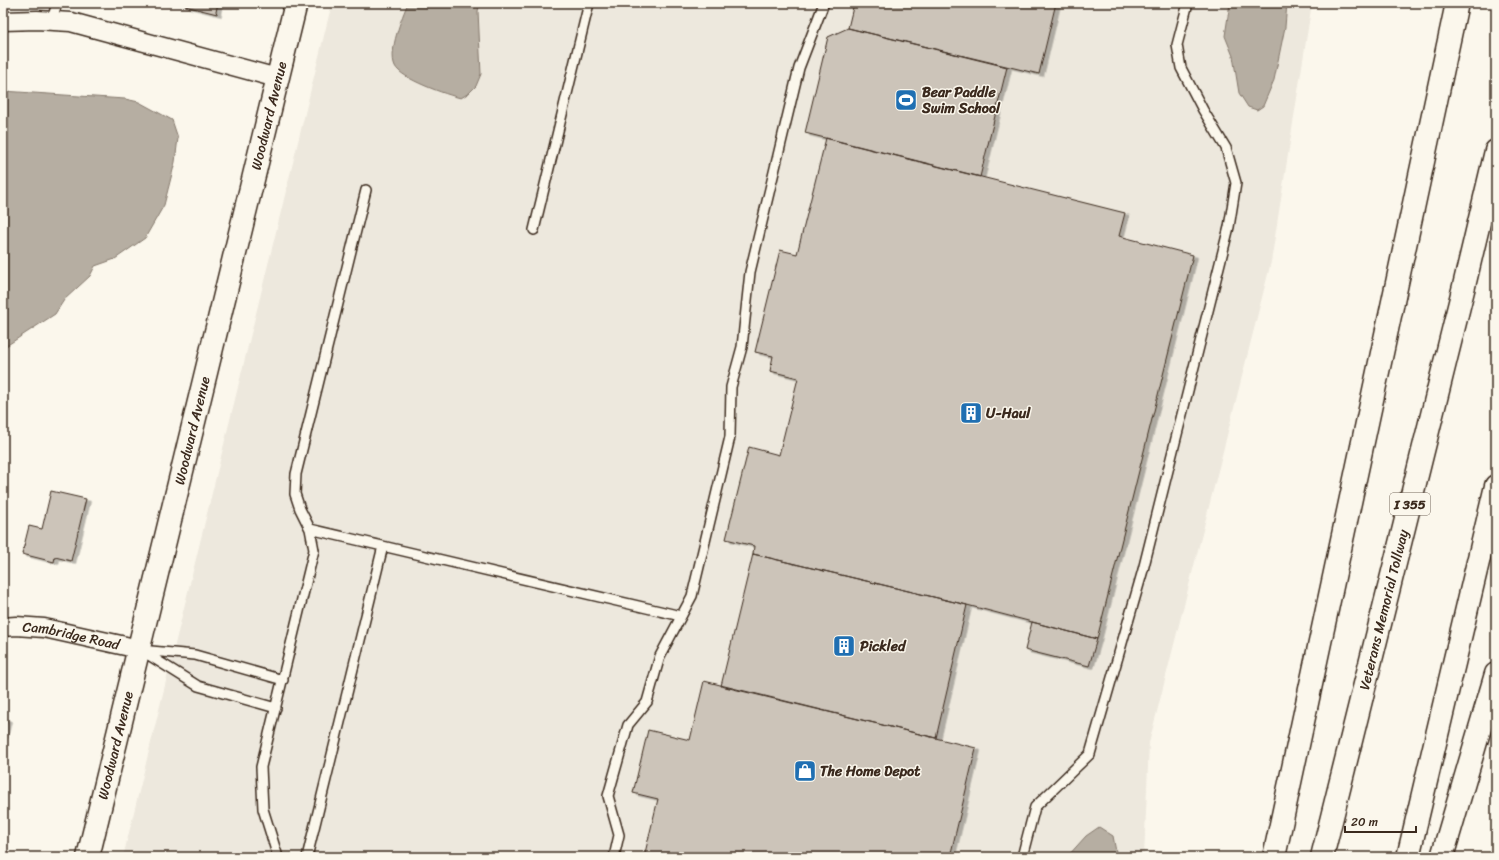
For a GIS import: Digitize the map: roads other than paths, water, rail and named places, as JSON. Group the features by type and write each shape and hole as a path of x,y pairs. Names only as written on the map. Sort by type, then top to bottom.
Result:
{"main road":[{"name":"Woodward Avenue","path":"88,857 296,3"},
{"path":"1274,857 1457,3"},
{"name":"Veterans Memorial Tollway","path":"1322,857 1457,317 1496,151"},
{"path":"1408,857 1496,486"},
{"path":"1442,857 1496,674"}],"street":[{"path":"3,21 52,20 92,26 211,61 277,78"},
{"name":"Cambridge Road","path":"3,627 16,626 44,628 139,650"}],"lane":[{"path":"52,20 56,3"},
{"path":"534,230 589,3"},
{"path":"614,857 619,835 608,796 628,725 647,702 660,656 692,596 730,437 731,387 742,347 750,272 799,68 824,3"},
{"path":"1022,857 1035,807 1090,754 1143,570 1229,227 1236,183 1226,148 1203,110 1181,68 1177,45 1188,3"},
{"path":"278,857 263,809 261,767 314,550 310,529 300,509 296,494 296,474 366,190"},
{"path":"310,529 681,616"},
{"path":"307,857 383,546"},
{"path":"139,650 195,655 283,680"},
{"path":"139,650 198,686 276,708"}],"place":[{"name":"Bear Paddle Swim School","path":"906,100"},
{"name":"U-Haul","path":"971,413"},
{"name":"Pickled","path":"844,646"},
{"name":"The Home Depot","path":"805,771"}]}
